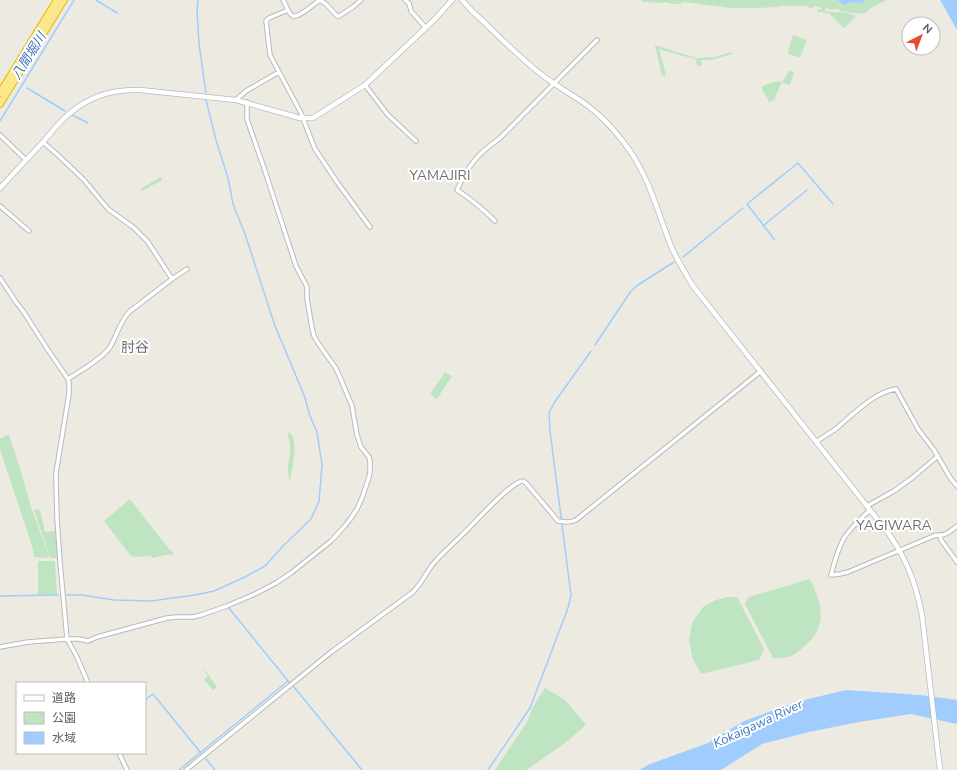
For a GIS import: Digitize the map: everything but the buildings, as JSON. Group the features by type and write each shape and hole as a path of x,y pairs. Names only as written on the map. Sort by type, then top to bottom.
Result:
{"highway":[{"path":"0,92 57,0"},
{"path":"0,104 64,0"}],"street":[{"path":"283,0 292,15 296,16 320,0 337,16 339,16 361,0"},
{"path":"405,0 409,3 411,11 426,28"},
{"path":"0,188 73,110 89,100 110,92 140,90 236,100 304,118 316,116 365,85 426,28 452,0"},
{"path":"462,0 531,66 554,84 599,114 611,126 642,170 651,190 671,246 686,276 869,508 900,551 917,593 922,615 940,770"},
{"path":"288,10 269,18 266,21 269,52 304,118 315,149 337,182 370,226"},
{"path":"494,221 482,207 457,190 464,175 487,147 499,139 597,40"},
{"path":"236,100 246,91 279,72"},
{"path":"365,85 388,115 416,141"},
{"path":"0,647 28,642 68,639 88,641 111,633 167,618 193,617 220,609 255,594 291,573 331,541 351,518 362,498 370,472 369,457 359,442 352,406 339,375 314,336 307,299 307,286 296,266 247,119 247,102"},
{"path":"0,135 26,160"},
{"path":"43,142 84,180 108,209 134,227 148,242 172,279"},
{"path":"0,206 29,231"},
{"path":"68,379 104,354 110,347 124,318 129,312 187,269"},
{"path":"0,278 68,379 69,383 69,394 56,473 60,562 68,639 88,682"},
{"path":"186,770 335,649 413,592 437,559 518,481 523,481 526,483 558,521 571,522 576,520 761,371"},
{"path":"816,442 836,429 874,398 884,392 896,389 918,429 930,444 951,479 957,486"},
{"path":"938,456 912,478 869,508 845,538 840,547 831,575 848,572 936,535 946,534 957,526"},
{"path":"940,535 941,540 957,562"},
{"path":"119,754 127,770"}],"green space":[{"path":"642,0 837,0 842,5 844,3 864,0 887,0 866,12 856,14 840,11 838,8 834,10 826,8 825,11 852,14 856,16 844,28 829,13 817,12 818,9 822,10 821,8 817,7 809,8 808,6 780,6 731,8 684,2 674,4 665,2 643,2"},
{"path":"793,35 807,40 800,57 788,54"},
{"path":"655,45 696,58 715,57 731,52 732,54 712,60 701,60 702,65 698,67 695,59 659,49 666,75 662,76"},
{"path":"790,70 794,72 790,85 782,82"},
{"path":"774,82 782,82 774,100 769,102 761,87"},
{"path":"161,177 162,180 142,191 140,189"},
{"path":"445,372 452,376 437,399 430,394"},
{"path":"289,432 292,436 295,449 289,482 288,467 290,444 288,435"},
{"path":"9,435 21,471 30,504 49,556 48,558 34,557 33,549 0,450 0,439"},
{"path":"130,499 174,554 154,558 150,556 131,556 104,521"},
{"path":"34,510 40,510 45,532 55,531 58,558 51,558 49,555"},
{"path":"38,561 54,561 57,594 38,595"},
{"path":"810,579 820,605 821,614 818,630 806,645 795,653 788,657 773,658 745,604 749,597"},
{"path":"727,597 737,597 764,649 759,660 701,674 692,657 689,639 692,623 703,607 716,600"},
{"path":"205,670 217,687 213,690 204,680 208,676 204,671"},
{"path":"545,688 565,700 586,725 564,744 526,770 495,770 527,722 534,705"}],"water":[{"path":"837,0 864,0 863,3 852,2 843,5"},
{"path":"940,0 957,0 957,30"},
{"name":"Kokaigawa River","path":"846,690 920,695 957,700 957,724 911,714 809,732 762,744 721,770 639,770 650,764 708,743 744,721 796,702"}],"waterway":[{"name":"八間堀川","path":"0,121 74,0"},
{"path":"96,0 117,13"},
{"path":"198,0 197,11 199,44 206,93"},
{"path":"27,88 65,111"},
{"path":"67,595 82,595 114,600 152,601 214,591 265,566 311,519 319,501 322,465 317,432 310,416 304,395 275,326 245,234 233,204 228,178 216,140 206,100"},
{"path":"72,115 88,123"},
{"path":"774,239 747,204 798,163 833,204"},
{"path":"764,225 807,190"},
{"path":"683,257 743,208"},
{"path":"595,345 631,291 674,262"},
{"path":"488,770 530,708 568,608 571,595 549,413 554,403 591,351"},
{"path":"0,596 58,595"},
{"path":"228,607 289,682"},
{"path":"179,770 288,681 362,770"},
{"path":"146,699 153,694 201,753"},
{"path":"206,759 215,770"}],"district":[{"name":"YAMAJIRI","path":"440,175"},
{"name":"肘谷","path":"135,347"},
{"name":"YAGIWARA","path":"894,525"}]}
